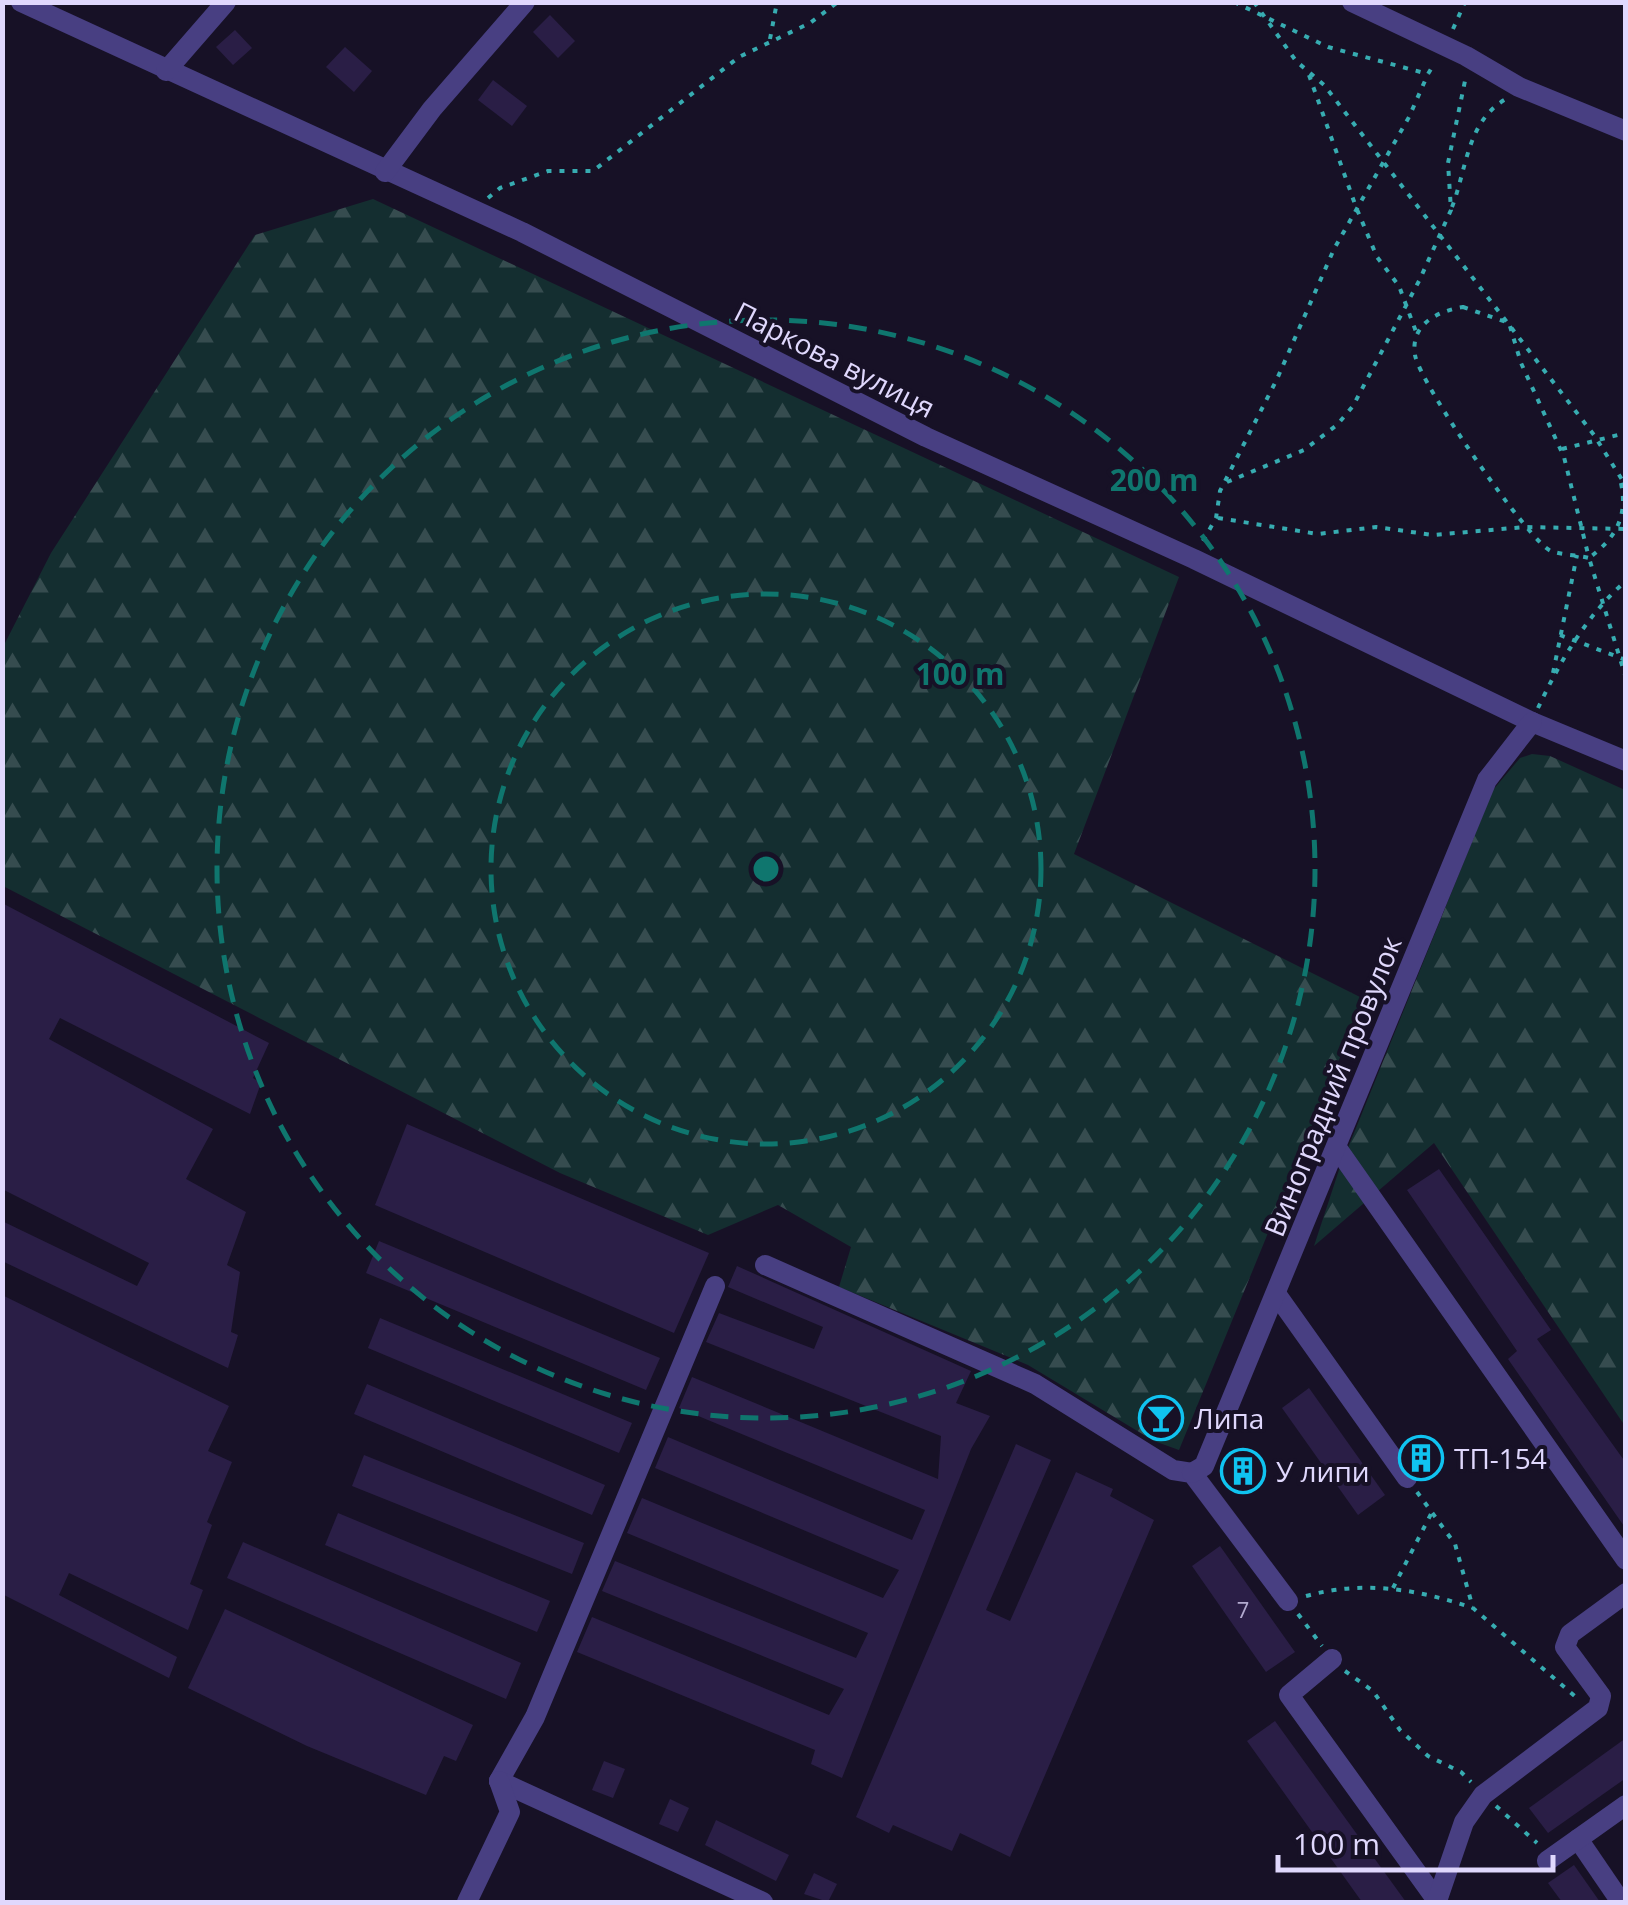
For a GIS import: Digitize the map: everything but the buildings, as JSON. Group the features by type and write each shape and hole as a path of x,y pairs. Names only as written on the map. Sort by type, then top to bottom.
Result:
{"street":[{"name":"Паркова вулиця","path":"21,2 473,210 926,437 1194,559 1532,722 1626,761"},
{"path":"166,71 226,2"},
{"path":"385,172 432,109 525,2"},
{"path":"1352,2 1535,94 1626,131"},
{"name":"Виноградний провулок","path":"1192,1473 1204,1466 1277,1295 1487,780 1532,722"},
{"path":"1337,1148 1626,1560"},
{"path":"765,1265 1035,1384 1173,1470 1192,1473 1288,1601"},
{"path":"467,1902 510,1812 499,1781 535,1718 714,1286"},
{"path":"1277,1295 1406,1478"},
{"path":"1438,1902 1464,1822 1484,1794 1598,1708 1600,1696 1565,1647 1570,1634 1626,1593"},
{"path":"1332,1659 1289,1695 1438,1902"},
{"path":"499,1781 762,1902"},
{"path":"1550,1859 1626,1805"},
{"path":"1578,1839 1621,1902"}],"path":[{"path":"770,38 777,2"},
{"path":"473,210 500,188 548,171 593,172 739,57 770,38 810,23 838,2"},
{"path":"1234,2 1328,47 1428,74"},
{"path":"1254,2 1307,70 1324,85 1596,438 1623,484 1626,501 1622,529 1590,558"},
{"path":"1194,559 1216,518 1220,491 1356,207 1446,47 1465,2"},
{"path":"1451,210 1448,163 1466,56"},
{"path":"1307,70 1356,207 1378,257 1398,286 1418,337"},
{"path":"1227,482 1304,450 1338,425 1353,406 1405,309 1439,236 1451,210 1474,131 1490,108 1507,99 1535,94"},
{"path":"1508,323 1463,308 1438,312 1420,328 1414,354 1426,384 1524,528 1550,550 1590,558"},
{"path":"1508,323 1521,363 1560,450 1626,678"},
{"path":"1560,450 1626,433"},
{"path":"1216,518 1318,534 1376,528 1433,535 1524,528 1622,529"},
{"path":"1553,676 1578,556"},
{"path":"1532,722 1553,676 1602,601 1626,581"},
{"path":"1559,635 1622,659"},
{"path":"1406,1478 1455,1544 1473,1608"},
{"path":"1393,1588 1432,1512"},
{"path":"1550,1859 1462,1772 1428,1756 1400,1730 1373,1691 1332,1659 1288,1601 1344,1585 1432,1594 1473,1608 1568,1695 1598,1708"}],"green space":[{"path":"373,199 1179,577 1074,854 1364,999 1179,1450 1154,1441 1028,1365 839,1287 851,1247 778,1205 708,1235 560,1173 3,886 3,647 51,553 255,235"},
{"path":"1532,754 1550,756 1625,790 1625,1426 1434,1143 1314,1246 1339,1170 1493,790 1520,758"}],"place":[{"name":"Липа","path":"1161,1418"},
{"name":"ТП-154","path":"1421,1458"},
{"name":"У липи","path":"1243,1471"}]}
